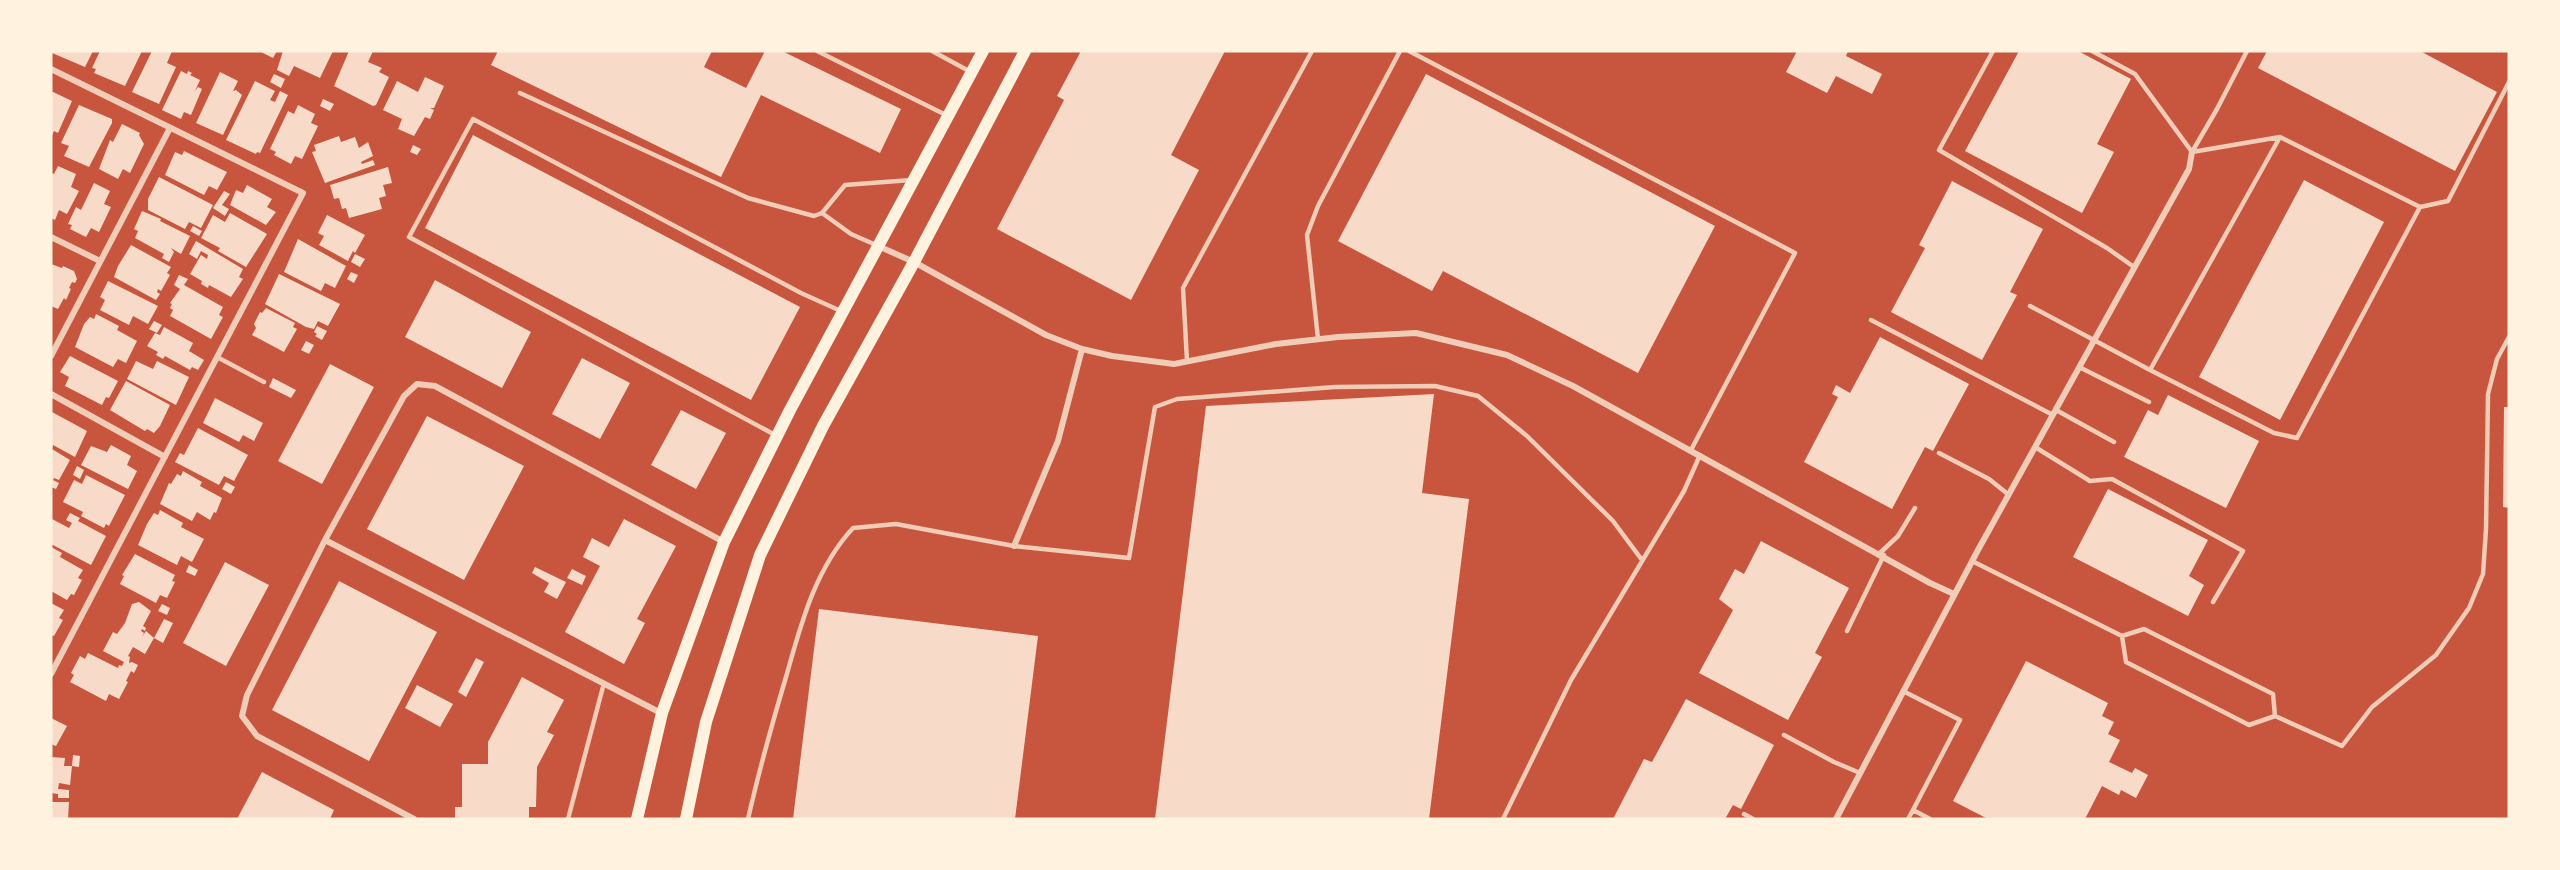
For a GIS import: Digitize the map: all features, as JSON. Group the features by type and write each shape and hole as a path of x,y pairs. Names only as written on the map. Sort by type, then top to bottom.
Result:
{"main road":[{"path":"637,819 662,713 723,542 777,436 983,51"},
{"path":"686,819 706,722 760,555 823,426 914,262 1025,51"}],"street":[{"path":"51,69 303,193 51,674"},
{"path":"51,356 170,128"},
{"path":"1836,819 1954,594 2189,169 2192,152"},
{"path":"51,237 100,261"},
{"path":"878,246 914,262 1046,335 1082,349 1112,356 1174,364 1276,344 1416,333 1507,355 1573,386 1882,554 1930,583 1954,594"},
{"path":"1014,546 1058,441 1082,349"},
{"path":"414,819 257,736 242,716 247,695 326,540 404,396 417,384 435,386 723,542"},
{"path":"51,394 165,457"},
{"path":"326,540 662,713"}],"lane":[{"path":"817,51 909,94 948,116"},
{"path":"932,51 972,72"},
{"path":"1187,361 1183,288 1312,51"},
{"path":"1318,339 1307,235 1318,206 1400,51"},
{"path":"1408,51 1795,253 1691,450"},
{"path":"1993,51 1939,150 2107,248 2134,267"},
{"path":"2092,51 2135,74 2192,152"},
{"path":"2192,152 2247,51"},
{"path":"2192,152 2280,137 2420,207 2448,201 2509,82"},
{"path":"520,93 748,198 814,216 822,213 845,185 914,179"},
{"path":"777,436 409,237 473,119 801,293 843,312"},
{"path":"2150,370 2280,137"},
{"path":"2030,306 2274,433 2297,438 2420,207"},
{"path":"822,213 851,234 878,246"},
{"path":"1871,320 2114,442"},
{"path":"2121,636 2126,662 2249,725 2275,716 2342,746 2372,707 2436,655 2469,608 2483,574 2488,394 2497,359 2509,336"},
{"path":"217,357 264,382"},
{"path":"2079,367 2149,402"},
{"path":"748,819 762,758 807,607 836,547 853,528 896,524 1014,546 1129,558 1155,407 1176,399 1335,387 1435,386 1478,396 1527,436 1613,521 1642,560"},
{"path":"2035,447 2090,481 2112,480 2243,551 2213,602"},
{"path":"1940,453 1989,479 2009,495"},
{"path":"1503,819 1570,680 1684,491 1700,455"},
{"path":"1847,631 1882,554 1898,536 1915,508"},
{"path":"1972,561 2121,636 2144,629 2273,694 2275,716"},
{"path":"568,819 604,683"},
{"path":"1903,691 1960,720 1908,819"},
{"path":"1784,735 1860,773"},
{"path":"1913,810 1930,819"},
{"path":"1744,814 1753,819"}],"building":[{"path":"53,51 93,51 85,67 52,53"},
{"path":"100,51 142,51 125,86 94,73 96,69 92,68"},
{"path":"152,51 172,51 167,63 176,67 159,104 132,92"},
{"path":"259,51 277,51 273,58"},
{"path":"283,51 333,51 320,78 294,66 289,76 277,70"},
{"path":"349,51 373,51 368,62 382,68 379,72 389,77 376,105 373,106 334,86"},
{"path":"498,51 712,51 704,67 746,88 765,51 782,51 901,109 880,153 761,95 721,177 491,65"},
{"path":"1081,51 1225,51 1171,155 1199,170 1131,300 997,229 1064,100 1057,96"},
{"path":"1797,51 1848,51 1846,56 1882,74 1872,94 1836,76 1827,93 1786,72"},
{"path":"2019,51 2078,51 2131,79 2097,144 2114,152 2082,213 1965,151"},
{"path":"2267,51 2420,51 2497,92 2455,171 2258,68"},
{"path":"181,71 187,74 188,71 192,73 190,75 200,80 195,91 198,87 202,89 191,115 184,112 181,119 162,110"},
{"path":"220,72 238,81 233,91 236,90 242,95 223,135 196,123"},
{"path":"274,74 285,79 281,88 270,82"},
{"path":"1426,74 1715,226 1638,373 1443,271 1432,291 1338,241"},
{"path":"425,77 444,86 434,108 430,108 434,110 430,119 425,117 414,136 398,129 402,119 383,110 397,81 418,92"},
{"path":"255,81 275,91 270,100 275,102 280,91 288,95 260,153 256,154 226,140"},
{"path":"51,91 72,101 58,133 54,131 51,138"},
{"path":"323,99 334,104 330,111 320,106"},
{"path":"79,105 112,119 89,167 64,156 69,146 61,143"},
{"path":"298,105 315,114 311,123 318,126 302,159 295,156 291,164 274,155 276,152 270,149 288,111 294,114"},
{"path":"122,124 140,133 144,144 130,173 123,169 118,179 99,169 110,140 113,142"},
{"path":"473,135 800,307 751,400 425,228"},
{"path":"339,136 341,142 355,137 359,148 368,142 373,156 361,162 362,164 373,160 375,165 325,183 312,152 316,151 314,145"},
{"path":"413,145 421,149 417,155 410,152"},
{"path":"184,151 227,172 217,190 209,186 204,195 165,175 175,152 182,155"},
{"path":"58,166 76,174 71,187 79,191 67,214 59,210 55,220 51,218 51,173 54,174"},
{"path":"388,167 392,183 383,185 386,196 379,198 382,209 349,218 346,208 342,209 339,198 334,199 330,185"},
{"path":"159,177 213,205 201,228 189,222 185,229 148,210 148,199"},
{"path":"2304,180 2384,222 2280,420 2199,377"},
{"path":"1952,181 2043,229 2010,292 2017,295 1982,360 1891,312 1925,248 1919,245"},
{"path":"94,183 110,191 104,204 111,207 99,232 91,228 86,237 70,229 72,225 68,224 76,207 81,210"},
{"path":"247,185 272,199 267,207 276,212 266,225 230,205 236,190 243,193"},
{"path":"224,191 230,194 222,205 229,209 225,216 213,208"},
{"path":"142,211 190,236 181,254 171,248 174,252 169,262 162,258 164,254 135,238 138,231 134,229"},
{"path":"230,213 267,234 246,267 218,251 220,248 201,238 213,215 225,222"},
{"path":"327,215 365,235 348,261 319,245 324,236 318,233"},
{"path":"193,226 202,231 199,236 190,231"},
{"path":"298,239 346,266 335,288 325,283 321,291 284,272"},
{"path":"196,241 243,269 239,277 243,279 231,297 209,285 208,288 201,284 202,281 190,274 201,255 207,259 208,255 201,251 197,259 189,254"},
{"path":"131,245 171,267 167,273 170,275 161,291 158,289 157,292 160,294 156,300 114,277"},
{"path":"355,254 365,259 360,267 351,262"},
{"path":"51,264 74,271 77,279 75,283 72,282 66,300 64,298 58,309 51,306"},
{"path":"351,272 358,275 354,283 347,279"},
{"path":"279,274 340,304 328,326 318,321 314,329 306,327 265,304"},
{"path":"179,275 188,279 184,285 223,307 219,315 223,317 211,339 170,316 173,310 170,308 172,304 170,303 180,289 174,285"},
{"path":"435,280 531,332 502,388 405,337"},
{"path":"108,281 158,306 148,324 133,316 129,325 100,310 105,300 100,297"},
{"path":"266,308 295,323 293,327 297,329 284,352 252,335 260,312 262,313"},
{"path":"96,314 119,326 117,330 137,341 126,363 118,359 113,367 75,347 84,324 90,317 94,319"},
{"path":"154,321 162,325 157,333 149,329"},
{"path":"317,326 327,331 322,340 315,336"},
{"path":"164,327 193,343 189,351 204,360 198,370 192,367 190,370 165,356 163,359 156,355 158,352 147,346 155,333 160,335"},
{"path":"1880,337 1969,384 1933,451 1925,447 1892,509 1804,462 1838,397 1832,394 1836,385 1850,393"},
{"path":"306,341 314,345 309,354 301,350"},
{"path":"70,356 118,381 109,398 106,397 102,405 65,386 69,377 60,372"},
{"path":"582,358 630,383 600,439 552,414"},
{"path":"136,361 153,369 157,361 189,377 176,405 127,379"},
{"path":"330,364 374,387 322,484 278,461"},
{"path":"273,378 296,390 291,398 269,387"},
{"path":"126,381 170,405 154,433 147,429 145,431 110,410"},
{"path":"1434,394 1422,493 1469,499 1429,819 1155,819 1206,406"},
{"path":"2168,395 2259,441 2226,508 2124,457 2148,410 2158,415"},
{"path":"215,398 263,423 254,441 243,435 239,442 203,423"},
{"path":"2504,407 2509,407 2509,508 2503,507"},
{"path":"681,410 726,433 696,489 651,465"},
{"path":"52,412 87,431 75,457 53,445 52,449 70,460 59,480 54,478 53,480 59,483 56,489 51,487"},
{"path":"427,416 524,466 464,580 367,529"},
{"path":"198,428 248,455 234,481 224,476 219,485 175,462 180,453 184,455"},
{"path":"111,445 131,456 127,465 137,471 128,489 81,465 91,446 107,452"},
{"path":"77,466 84,470 80,479 73,475"},
{"path":"183,471 202,482 200,486 222,498 216,513 214,512 210,520 197,512 192,521 160,504 169,483 171,484 177,474 181,476"},
{"path":"86,475 125,495 109,526 106,524 104,528 81,516 83,512 63,502 74,480 82,484"},
{"path":"226,482 235,487 231,494 222,489"},
{"path":"2108,489 2208,540 2189,576 2204,585 2188,616 2073,557"},
{"path":"160,510 183,523 181,527 204,539 192,562 181,556 177,565 138,545 147,524 154,513 158,515"},
{"path":"70,513 80,518 78,521 106,536 91,565 51,544 52,519 69,528 72,523 66,520"},
{"path":"624,519 676,546 637,619 645,623 624,664 565,632 600,566 583,557 592,538 609,547"},
{"path":"1761,541 1849,588 1815,653 1822,657 1788,720 1699,673 1733,610 1719,599 1735,569 1744,574"},
{"path":"51,547 62,553 60,557 83,570 78,578 82,580 74,595 71,594 67,600 51,591"},
{"path":"135,554 175,575 172,581 175,582 167,598 160,595 156,603 120,584 124,576 122,575"},
{"path":"225,562 269,585 226,666 183,643"},
{"path":"189,565 198,570 195,576 186,572"},
{"path":"535,567 566,582 557,599 544,592 549,583 532,573"},
{"path":"572,569 586,576 582,585 567,578"},
{"path":"339,581 437,632 369,761 272,710"},
{"path":"139,602 151,611 143,626 146,628 145,631 142,629 141,631 144,633 142,637 146,631 154,638 145,654 133,647 128,656 130,657 129,663 138,665 134,673 131,671 119,699 109,694 106,701 70,682 74,675 71,673 80,656 85,659 88,653 118,668 119,665 122,666 124,662 103,651 113,632 117,634 125,623 132,604"},
{"path":"51,603 64,610 59,618 63,620 54,636 51,635"},
{"path":"162,604 170,608 167,615 158,611"},
{"path":"819,609 1038,636 1015,819 793,819"},
{"path":"164,619 173,623 163,643 154,638"},
{"path":"476,658 484,662 466,697 458,692"},
{"path":"2026,661 2108,703 2102,716 2114,722 2108,734 2120,740 2109,762 2132,773 2135,768 2148,775 2136,798 2121,790 2119,795 2102,786 2085,819 1988,819 1953,801"},
{"path":"522,677 564,700 547,732 554,735 537,767 536,807 529,807 529,819 455,819 455,807 462,807 462,764 488,764 488,742"},
{"path":"417,685 453,704 440,727 405,708"},
{"path":"1686,699 1774,745 1741,809 1733,805 1725,819 1613,819 1644,759 1652,762"},
{"path":"51,718 67,726 56,746 51,744"},
{"path":"73,755 80,756 79,767 72,766"},
{"path":"51,757 65,758 64,766 72,766 70,785 59,783 58,789 69,790 69,798 58,798 58,794 51,793"},
{"path":"262,772 334,810 330,819 237,819"},
{"path":"51,802 69,802 68,819 51,819"}]}
